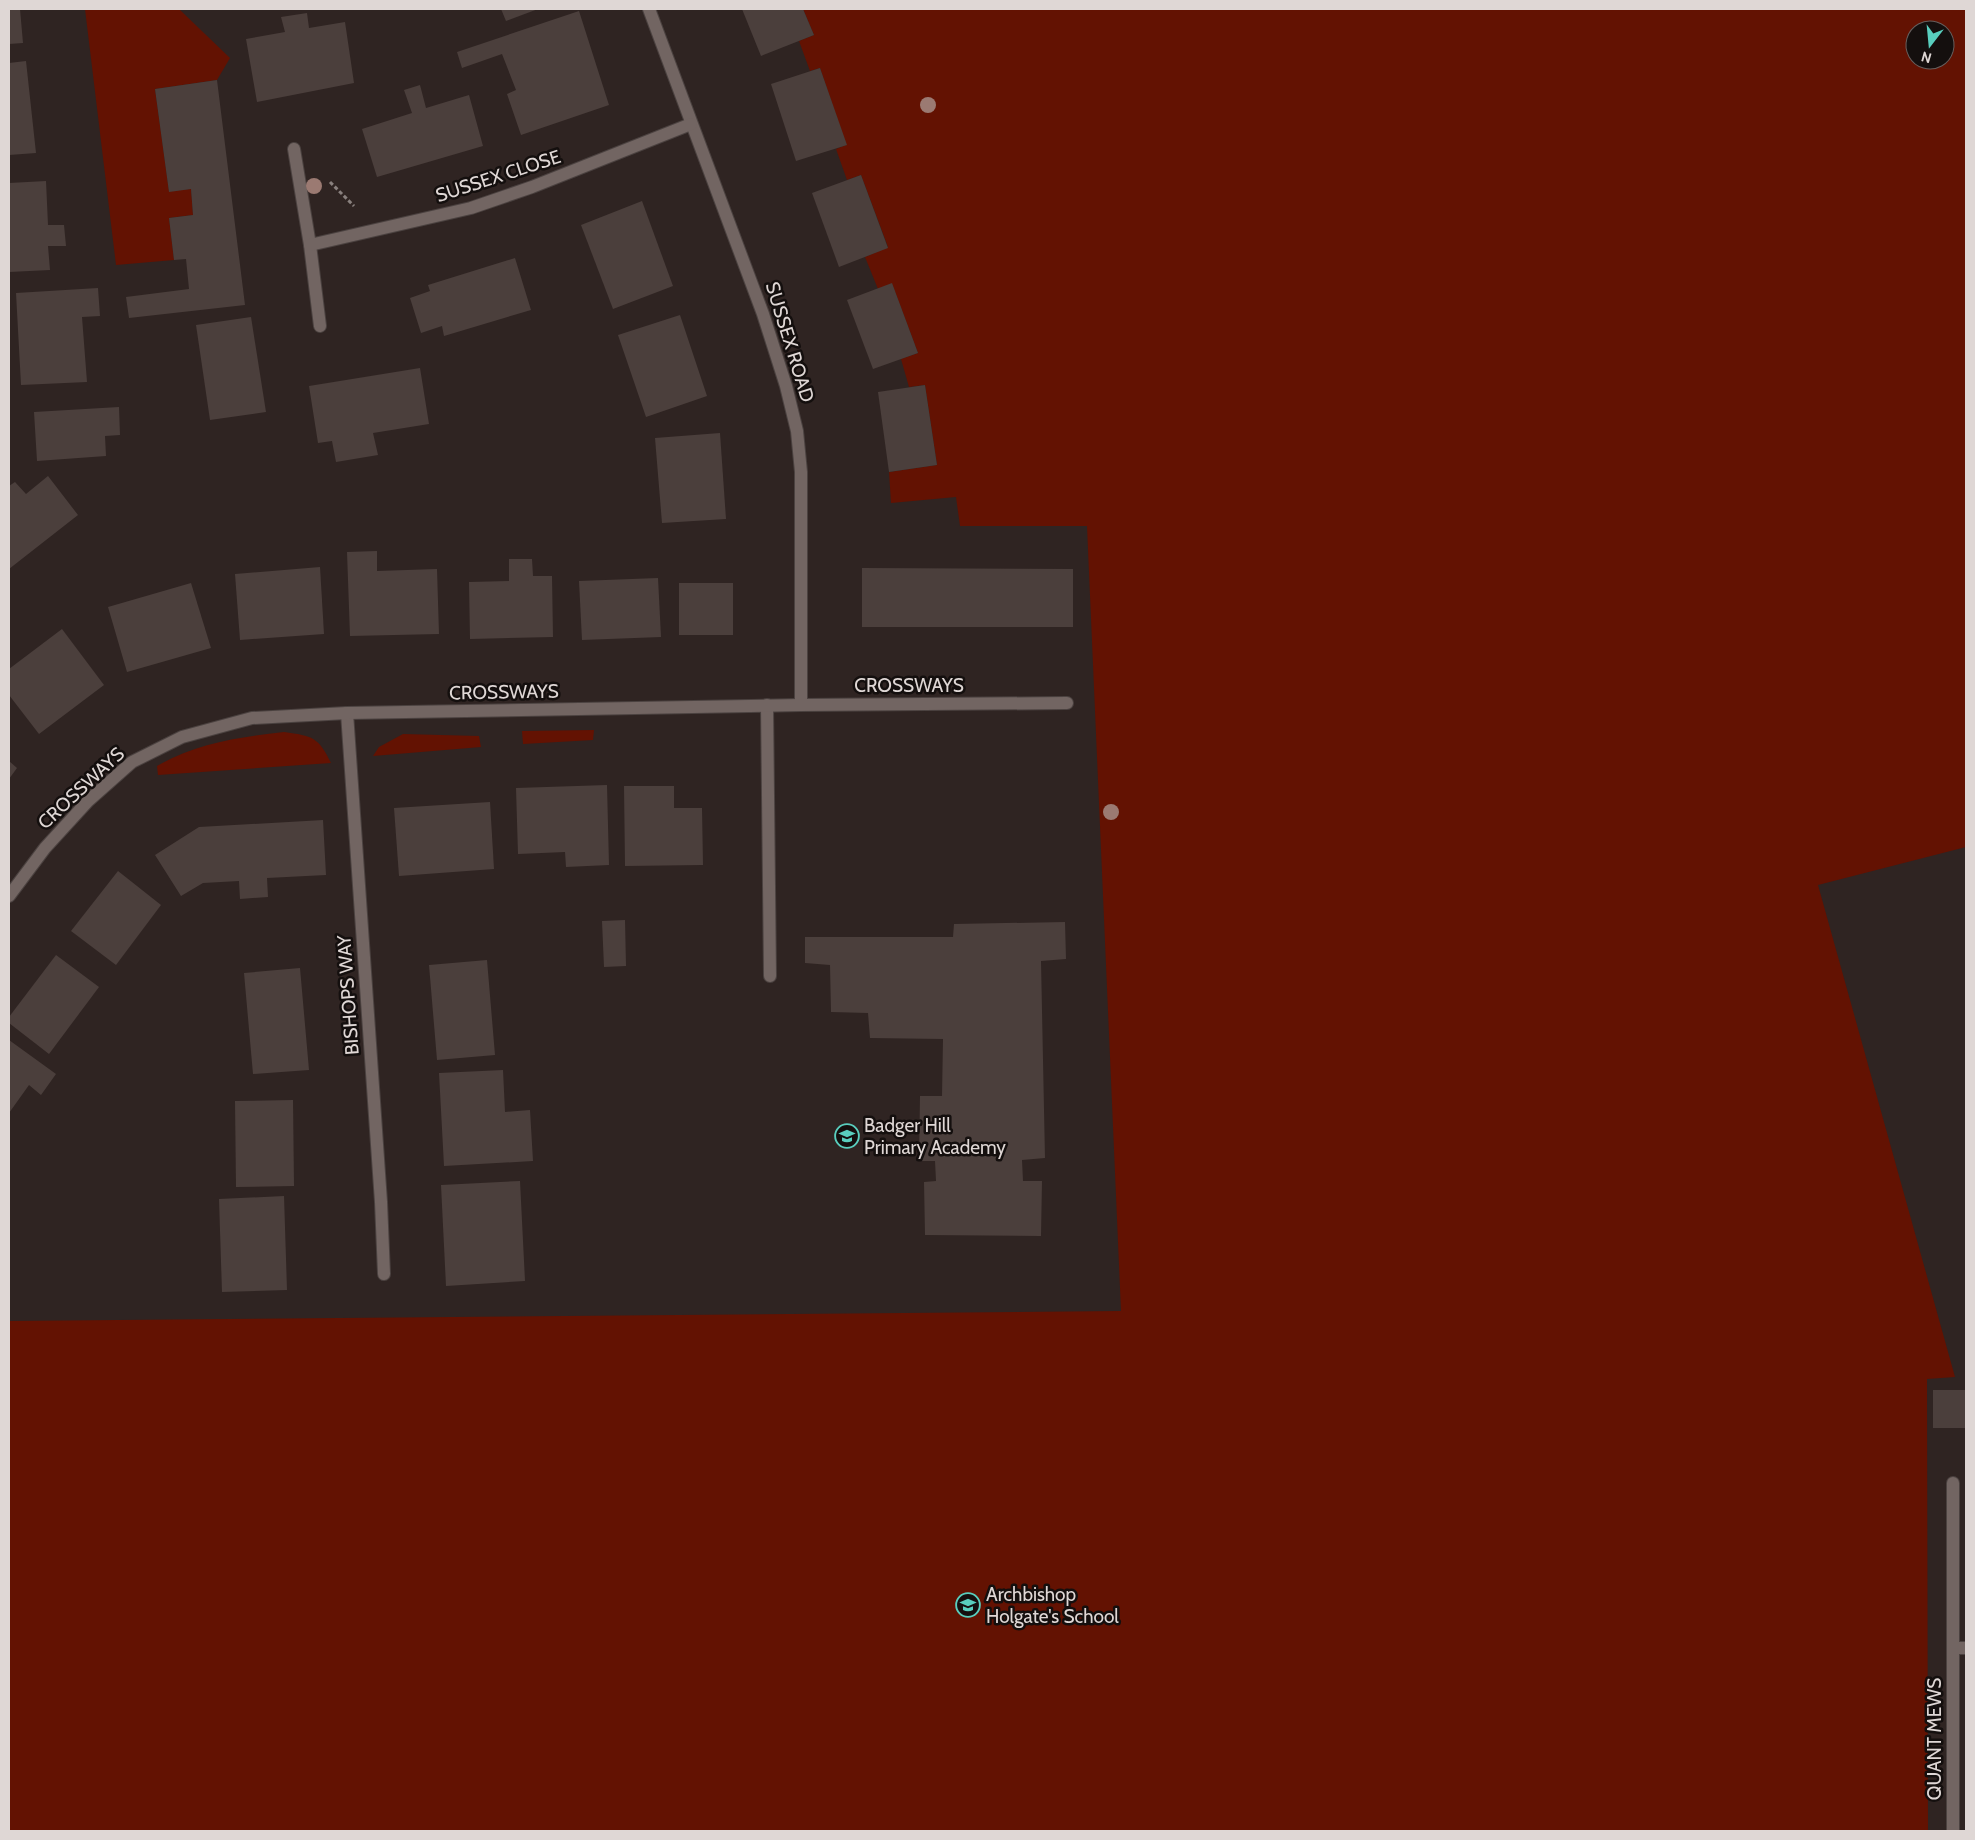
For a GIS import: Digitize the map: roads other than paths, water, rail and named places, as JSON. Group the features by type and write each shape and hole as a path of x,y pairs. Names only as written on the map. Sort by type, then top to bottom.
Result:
{"street":[{"name":"SUSSEX ROAD","path":"648,9 763,314 786,386 796,431 801,472 801,705"},
{"name":"SUSSEX CLOSE","path":"310,245 471,208 532,187 691,124"},
{"path":"294,149 310,245 320,326"},
{"name":"CROSSWAYS","path":"9,896 45,848 88,801 132,762 182,737 252,718 347,713 767,705 1067,703"},
{"path":"767,705 770,976"},
{"name":"BISHOPS WAY","path":"347,713 384,1274"},
{"name":"QUANT MEWS","path":"1953,1831 1960,1648 1954,1484"}],"place":[{"name":"Badger Hill Primary Academy","path":"847,1136"},
{"name":"Archbishop Holgate's School","path":"968,1605"}]}
